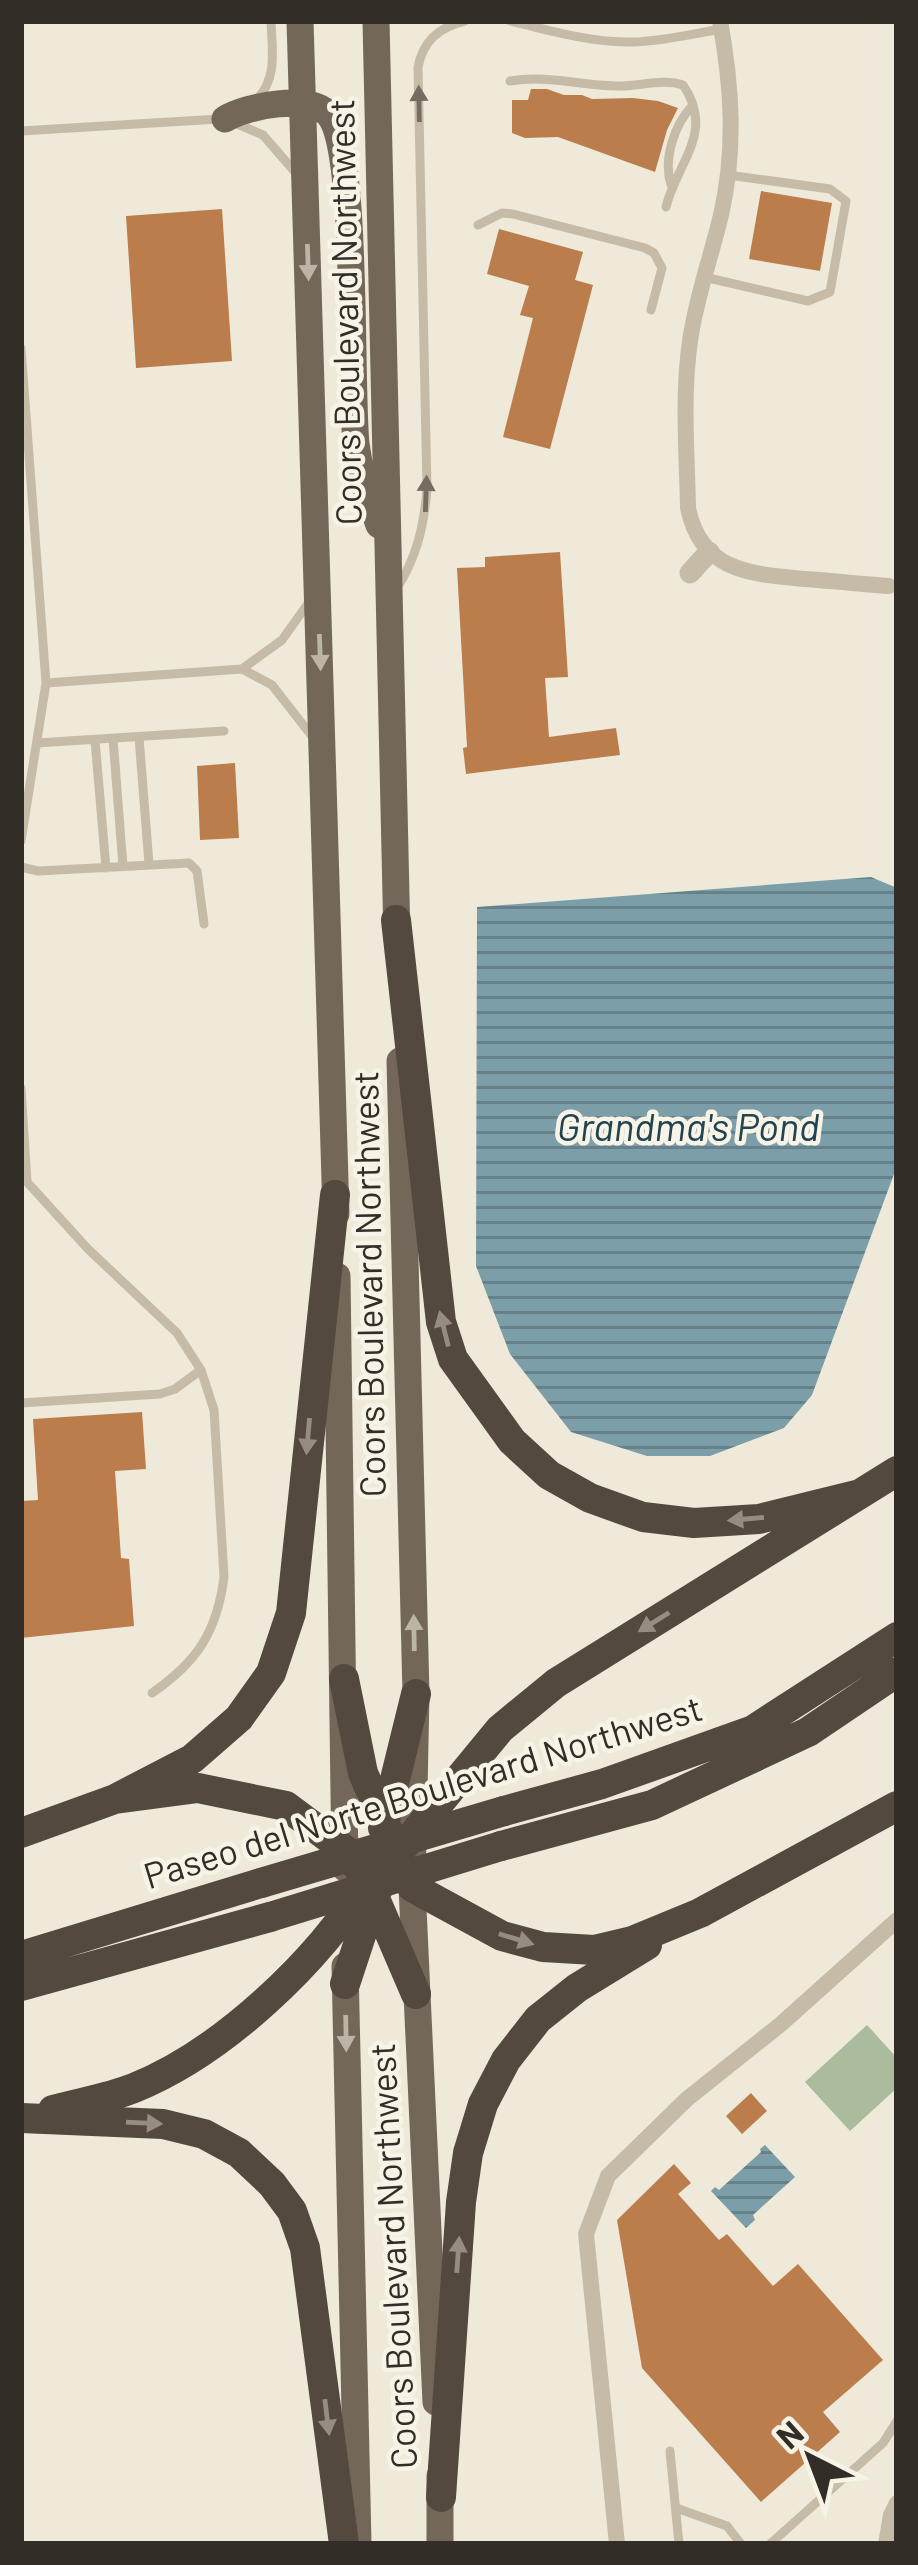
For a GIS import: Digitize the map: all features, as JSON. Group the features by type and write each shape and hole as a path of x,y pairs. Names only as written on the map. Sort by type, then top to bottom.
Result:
{"highway":[{"path":"396,920 441,1322 453,1359 512,1441 549,1475 590,1498 643,1517 694,1523 759,1520 860,1494"},
{"path":"21,1834 115,1799 191,1760 239,1718 271,1673 291,1613 335,1195"},
{"path":"345,1984 378,1856 500,1729 556,1683 897,1471"},
{"name":"Paseo del Norte Boulevard Northwest","path":"21,1957 602,1784 753,1730 897,1636"},
{"name":"Paseo del Norte Boulevard Northwest","path":"21,1986 652,1804 808,1732 897,1672"},
{"path":"344,1679 363,1773 398,1837 412,1887 502,1936 543,1947 594,1950 632,1941 700,1913"},
{"path":"398,1837 416,1694"},
{"path":"115,1799 198,1788 286,1806 346,1850 371,1888 416,1994"},
{"path":"441,2497 468,2153 483,2104 506,2060 538,2019 578,1988 700,1913 897,1806"},
{"path":"24,2117 133,2089 188,2060 248,2017 371,1888"},
{"path":"24,2117 163,2124 204,2134 239,2153 272,2184 292,2211 305,2248 344,2544"}],"main road":[{"name":"Coors Boulevard Northwest","path":"300,21 335,1195 358,2544"},
{"name":"Coors Boulevard Northwest","path":"376,21 416,1694"},
{"path":"234,114 303,103 324,109 340,140 348,208 356,444 361,475 386,540"},
{"name":"Coors Boulevard Northwest","path":"412,1887 440,2544"}],"street":[{"path":"720,25 731,93 728,175 689,344 686,415 691,524 709,552 754,575 889,586"},
{"path":"690,574 709,552"},
{"path":"617,2544 586,2234 608,2176 687,2099 781,2024 897,1920"},
{"path":"886,2544 897,2503"}],"lane":[{"path":"21,130 234,114 263,94 270,82 271,21"},
{"path":"388,602 418,547 427,489 418,68 420,55 436,33 465,21"},
{"path":"510,21 612,41 659,40 720,25"},
{"path":"510,81 542,77 619,87 675,82 688,91 696,127 692,148 671,185 666,207"},
{"path":"671,185 668,171 678,123 692,106"},
{"path":"234,114 262,134 296,172 305,192"},
{"path":"704,277 808,302 830,292 846,201 830,189 728,175"},
{"path":"478,225 502,213 513,214 645,248 654,253 662,268 652,310"},
{"path":"21,348 46,683 21,842"},
{"path":"46,683 242,669 282,640 319,587"},
{"path":"242,669 272,685 323,751"},
{"path":"38,743 224,730"},
{"path":"139,737 148,864"},
{"path":"113,739 123,866"},
{"path":"95,740 106,868"},
{"path":"21,867 38,871 189,863 197,871 204,923"},
{"path":"21,1088 24,1183 177,1334 201,1370 214,1410 224,1577 221,1599 200,1650 152,1694"},
{"path":"21,1403 160,1394 201,1370"},
{"path":"770,2544 883,2443 897,2420"},
{"path":"670,2451 679,2544"},
{"path":"676,2508 727,2526 741,2544"}],"green space":[{"path":"867,2025 897,2058 897,2088 850,2131 805,2082"}],"water":[{"name":"Grandma's Pond","path":"871,877 897,888 897,1166 812,1395 784,1428 710,1456 647,1456 571,1432 510,1354 476,1266 477,907"},
{"path":"765,2145 795,2177 753,2215 755,2220 746,2228 711,2191 719,2190"}],"building":[{"path":"531,89 592,99 658,101 678,108 655,172 558,137 525,138 512,133 512,100 528,100"},
{"path":"761,191 832,203 820,271 749,259"},
{"path":"222,209 232,361 136,368 126,216"},
{"path":"499,229 583,252 575,280 593,285 550,449 503,437 533,318 520,315 529,286 487,274"},
{"path":"560,552 568,677 545,678 549,737 616,728 620,755 466,774 457,568 485,567 485,557"},
{"path":"235,763 239,838 200,840 197,766"},
{"path":"142,1412 146,1469 115,1471 121,1558 129,1559 134,1626 21,1638 21,1501 38,1500 33,1419"},
{"path":"751,2093 767,2111 742,2134 726,2116"},
{"path":"674,2164 691,2183 678,2194 719,2240 727,2234 773,2286 798,2264 883,2360 823,2412 840,2432 761,2502 642,2368 617,2220"}]}
